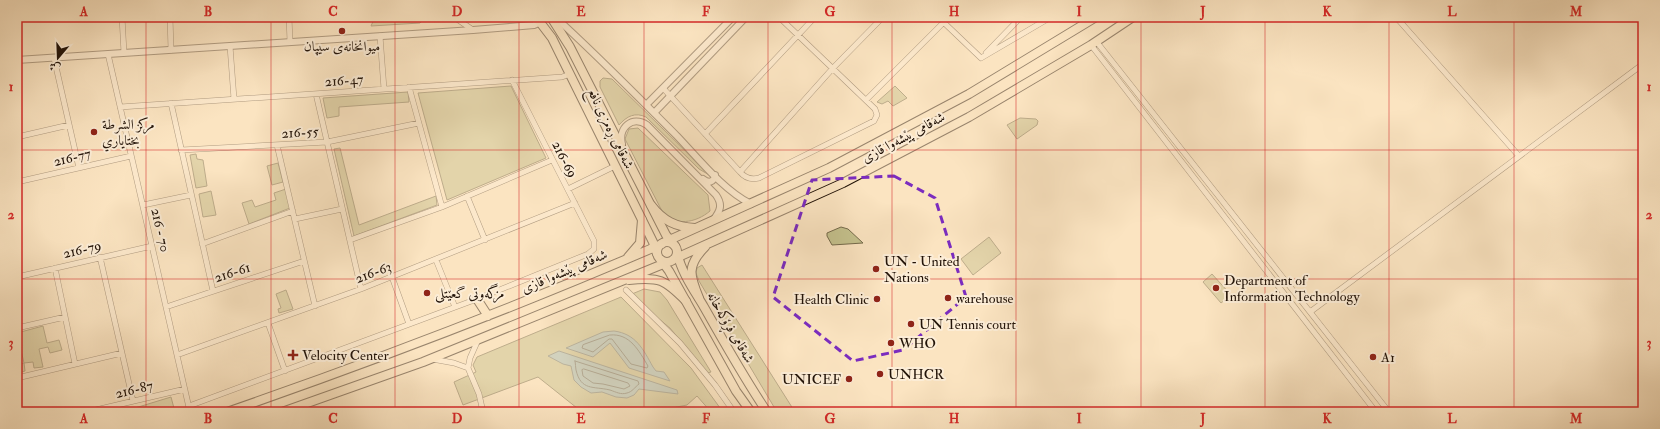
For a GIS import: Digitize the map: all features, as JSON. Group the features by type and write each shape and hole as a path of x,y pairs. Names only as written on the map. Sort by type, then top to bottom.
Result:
{"main road":[{"name":"شەقامی ڕەمزی نافع","path":"551,17 570,47 651,205 658,220 667,252"},
{"name":"شەقامی پێشەوا قازی","path":"282,412 431,358 620,281 667,252 696,228 829,168 969,94 1096,17"},
{"name":"شەقامی پێشەوا قازی","path":"227,412 352,368 488,316 621,261 710,243 843,183 969,117 1093,43 1133,17"},
{"name":"شەقامی ڕەمزی نافع","path":"538,19 552,38 644,224 667,252"},
{"path":"651,205 657,213 668,222 683,227 696,228"},
{"path":"621,261 632,253 640,243 644,224 654,227 658,220"},
{"path":"699,298 692,280 691,269 698,254 710,243"},
{"name":"شەقامی فڕۆکەخانە","path":"667,252 699,298 731,355 767,412"},
{"name":"شەقامی فڕۆکەخانە","path":"667,252 686,302 736,391 751,412"},
{"path":"620,281 648,278 659,280 673,288 686,302"},
{"path":"477,299 488,316"}],"street":[{"path":"122,17 124,53"},
{"path":"170,17 172,50"},
{"path":"289,17 290,42"},
{"path":"454,17 473,30"},
{"path":"555,17 646,105 715,175 736,195 751,204"},
{"path":"646,105 733,17"},
{"path":"654,113 746,17"},
{"path":"663,88 748,179 759,178 871,122 876,118 877,112 866,100 779,17"},
{"path":"705,134 816,17"},
{"path":"740,172 833,68 883,17"},
{"path":"938,17 981,58"},
{"path":"866,100 949,17"},
{"path":"981,58 1021,17"},
{"path":"981,58 1051,17"},
{"path":"1396,17 1519,156"},
{"path":"17,54 17,60 473,30 534,25 538,19"},
{"path":"380,36 384,89"},
{"path":"1093,43 1389,412"},
{"path":"1093,43 1376,412"},
{"path":"230,46 234,99"},
{"name":"216 - 70","path":"108,54 190,412"},
{"path":"54,58 79,168"},
{"path":"1310,312 1643,64"},
{"name":"216-47","path":"120,107 562,77 570,74"},
{"name":"216-69","path":"477,299 588,254 594,249 594,241 512,80"},
{"path":"409,87 442,207"},
{"path":"316,94 361,290"},
{"path":"171,104 212,291"},
{"path":"624,152 621,139 623,128 632,122 643,123 696,174 720,200 720,210 714,221"},
{"name":"216-55","path":"181,150 327,142 419,124"},
{"path":"17,137 69,125"},
{"path":"278,145 315,306"},
{"name":"216-77","path":"17,182 131,156"},
{"path":"350,240 442,207 552,160"},
{"path":"568,189 615,166"},
{"path":"696,174 710,182 713,180 715,175"},
{"path":"143,204 191,195"},
{"path":"467,196 486,240"},
{"name":"216-63","path":"177,355 361,290 575,203"},
{"path":"295,219 342,209"},
{"path":"202,244 293,211"},
{"name":"216-79","path":"17,277 152,246"},
{"path":"100,257 133,401"},
{"path":"436,260 455,307"},
{"name":"216-61","path":"166,307 304,261"},
{"path":"55,268 75,364"},
{"path":"392,277 409,324"},
{"path":"626,290 680,343 715,384 734,412"},
{"path":"189,406 477,299"},
{"path":"17,328 65,317"},
{"path":"268,323 285,371"},
{"path":"479,339 470,358 468,368 480,394 483,412"},
{"path":"17,378 122,353"},
{"path":"431,358 468,368"},
{"name":"216-87","path":"88,412 185,389"}],"highlighted area":[{"path":"894,176 935,198 966,297 903,350 853,361 773,297 812,180"}],"shaded area":[{"path":"375,17 425,17 420,23 371,26"},
{"path":"603,78 612,79 711,176 699,169 646,117 638,115 631,116 619,125 600,87 600,81"},
{"path":"511,86 546,158 447,200 418,93"},
{"path":"895,86 907,98 893,106 888,101 882,104 877,102"},
{"path":"408,92 409,102 339,107 339,116 327,118 323,98"},
{"path":"1020,118 1036,119 1038,121 1037,125 1017,139 1007,125"},
{"path":"638,128 708,195 710,211 698,218 685,222 673,219 662,211 625,139 629,129"},
{"path":"340,148 359,225 436,196 437,205 354,236 334,149"},
{"path":"196,154 197,159 203,160 207,186 196,188 190,155"},
{"path":"278,163 283,182 272,185 267,166"},
{"path":"286,189 290,208 249,224 242,203 252,200 255,207 276,200 274,193"},
{"path":"211,191 216,215 203,217 199,194"},
{"path":"841,227 848,229 863,243 832,245 827,233"},
{"path":"989,237 1001,253 973,275 961,259"},
{"path":"702,265 795,412 777,412 699,281 696,273 697,268"},
{"path":"1212,274 1231,295 1221,303 1203,282"},
{"path":"644,289 660,292 667,300 711,372 707,373 670,328 643,306 632,294"},
{"path":"286,290 293,309 279,313 278,309 281,308 276,294"},
{"path":"621,297 691,368 723,412 711,412 697,396 687,405 651,412 582,412 538,377 463,405 454,382 476,372 473,365 477,357"},
{"path":"43,326 47,343 59,340 62,350 50,353 48,347 39,349 43,367 34,368 33,362 24,363 17,333"},
{"path":"24,363 25,371 17,373 17,365"},
{"path":"171,397 175,412 122,412"}],"water":[{"path":"614,331 628,335 638,343 656,371 664,372 670,381 629,368 610,343 593,357 566,348 603,332"},
{"path":"559,351 677,390 678,394 639,389 634,395 627,398 616,397 602,392 591,393 581,387 574,380 571,366 563,364 548,356"}],"place":[{"name":"میوانخانەی سیپان","path":"342,31"},
{"name":"مركز الشرطة بختاياري","path":"94,132"},
{"name":"UN - United Nations","path":"876,269"},
{"name":"Department of Information Technology","path":"1216,288"},
{"name":"مزگەوتی گعێتلی","path":"427,293"},
{"name":"warehouse","path":"948,298"},
{"name":"Health Clinic","path":"877,299"},
{"name":"UN Tennis court","path":"911,324"},
{"name":"WHO","path":"891,343"},
{"name":"Velocity Center","path":"293,355"},
{"name":"A1","path":"1373,357"},
{"name":"UNHCR","path":"880,374"},
{"name":"UNICEF","path":"849,379"}]}
